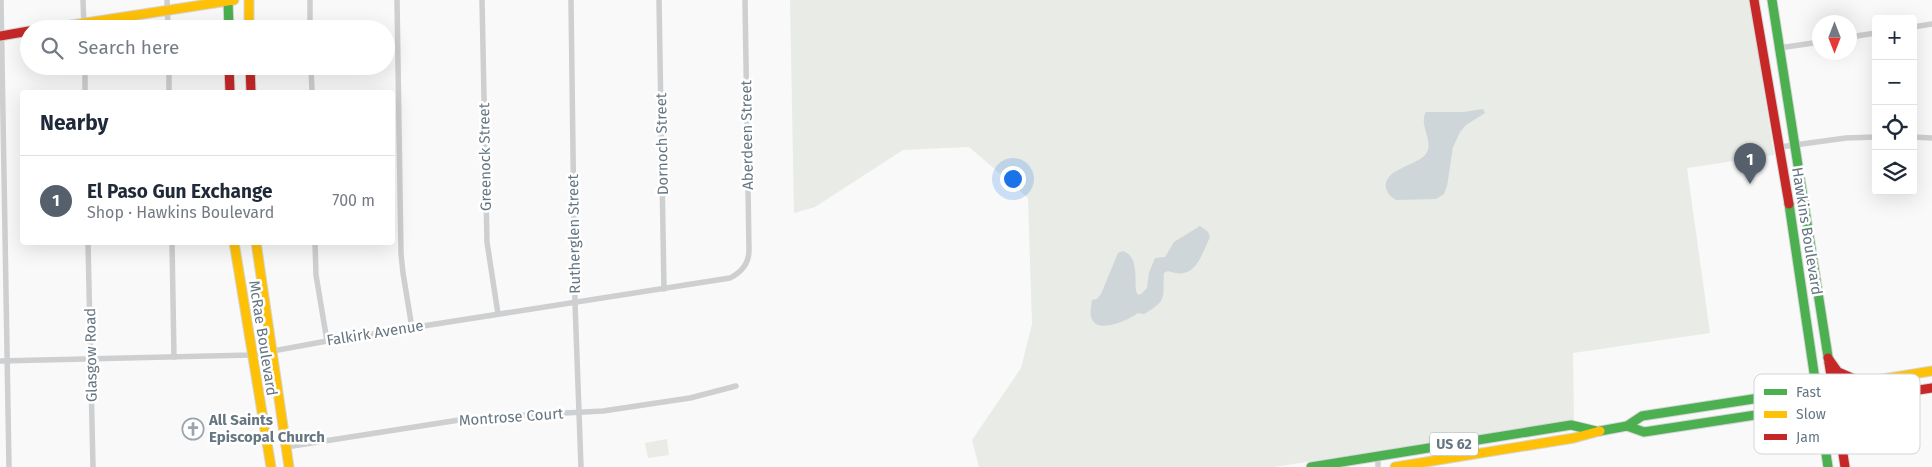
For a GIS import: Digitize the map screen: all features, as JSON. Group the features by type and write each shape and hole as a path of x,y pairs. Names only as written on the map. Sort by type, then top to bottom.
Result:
{"main road":[{"path":"116,20 230,0 229,20"},
{"path":"249,0 250,20"},
{"name":"Hawkins Boulevard","path":"1754,0 1780,147 1815,374"},
{"name":"Hawkins Boulevard","path":"1772,0 1830,374"},
{"path":"1,36 20,33"},
{"path":"229,75 230,90"},
{"path":"250,75 251,90"},
{"name":"McRae Boulevard","path":"234,245 271,467"},
{"name":"McRae Boulevard","path":"256,245 289,467"},
{"path":"1799,270 1814,268"},
{"path":"1828,358 1838,372 1843,374"},
{"name":"US 62","path":"1913,374 1932,371"},
{"name":"US 62","path":"1627,426 1642,416 1754,399"},
{"name":"US 62","path":"1394,467 1574,438 1593,430 1627,426 1644,432 1754,415"},
{"name":"US 62","path":"1311,467 1571,425 1593,430"},
{"path":"1348,467 1378,465 1593,430"},
{"name":"Hawkins Boulevard","path":"1826,454 1828,467"},
{"name":"Hawkins Boulevard","path":"1843,454 1845,467"}],"street":[{"path":"1,0 10,467"},
{"path":"83,0 84,20"},
{"path":"167,0 168,20"},
{"path":"310,0 310,20"},
{"path":"397,0 401,254 412,328"},
{"name":"Greenock Street","path":"482,0 487,242 498,314"},
{"name":"Rutherglen Street","path":"570,0 575,303 581,467"},
{"name":"Dornoch Street","path":"659,0 664,289"},
{"name":"Aberdeen Street","path":"744,268 749,256 745,0"},
{"path":"1917,26 1932,24"},
{"path":"1857,36 1872,34"},
{"path":"1779,48 1812,43"},
{"path":"85,75 85,90"},
{"path":"168,75 169,90"},
{"path":"311,75 312,90"},
{"path":"1780,147 1846,138 1872,137"},
{"path":"1917,137 1932,138"},
{"name":"Glasgow Road","path":"88,245 93,467"},
{"path":"172,245 174,357"},
{"path":"315,245 316,275 327,341"},
{"name":"Falkirk Avenue","path":"0,361 252,355 327,341 730,278 744,268"},
{"name":"Montrose Court","path":"286,447 472,418 578,413 690,398 736,386"}],"shaded area":[{"path":"790,0 1750,0 1774,155 1687,168 1710,333 1573,353 1574,420 1274,467 979,467 972,440 1021,368 1032,324 1028,198 969,147 903,150 815,207 794,213"},
{"path":"1483,109 1485,113 1466,125 1460,132 1453,147 1444,194 1436,199 1396,200 1390,195 1386,188 1386,182 1390,176 1426,154 1429,144 1424,122 1426,112 1464,112"},
{"path":"1200,226 1208,232 1210,237 1199,260 1191,270 1185,273 1168,271 1164,273 1163,297 1157,305 1144,314 1138,313 1115,324 1102,326 1093,321 1091,314 1092,300 1097,299 1101,294 1118,253 1123,251 1131,257 1135,268 1136,291 1138,295 1147,288 1149,273 1155,258 1165,257 1174,242"},
{"path":"667,439 669,455 648,458 645,443"}],"traffic: fast":[{"path":"228,0 229,20"},
{"path":"1772,0 1829,363"},
{"path":"1789,204 1814,374"},
{"path":"1600,431 1627,426 1642,416 1754,399"},
{"path":"1627,426 1644,432 1754,415"},
{"path":"1311,467 1571,425 1596,431"},
{"path":"1826,454 1828,467"}],"traffic: slow":[{"path":"104,20 234,0"},
{"path":"249,0 249,20"},
{"path":"234,245 271,467"},
{"path":"256,245 289,467"},
{"path":"1913,374 1932,371"},
{"path":"1395,467 1574,438 1600,431"}],"traffic: jam":[{"path":"1754,0 1789,204"},
{"path":"0,36 20,33"},
{"path":"229,75 230,90"},
{"path":"250,75 251,90"},
{"path":"1828,358 1838,372 1843,374"},
{"path":"1829,363 1831,374"},
{"path":"1920,390 1932,388"},
{"path":"1843,454 1845,467"}],"place":[{"name":"El Paso Gun Exchange","path":"1750,184"},
{"name":"All Saints Episcopal Church","path":"193,429"}]}
